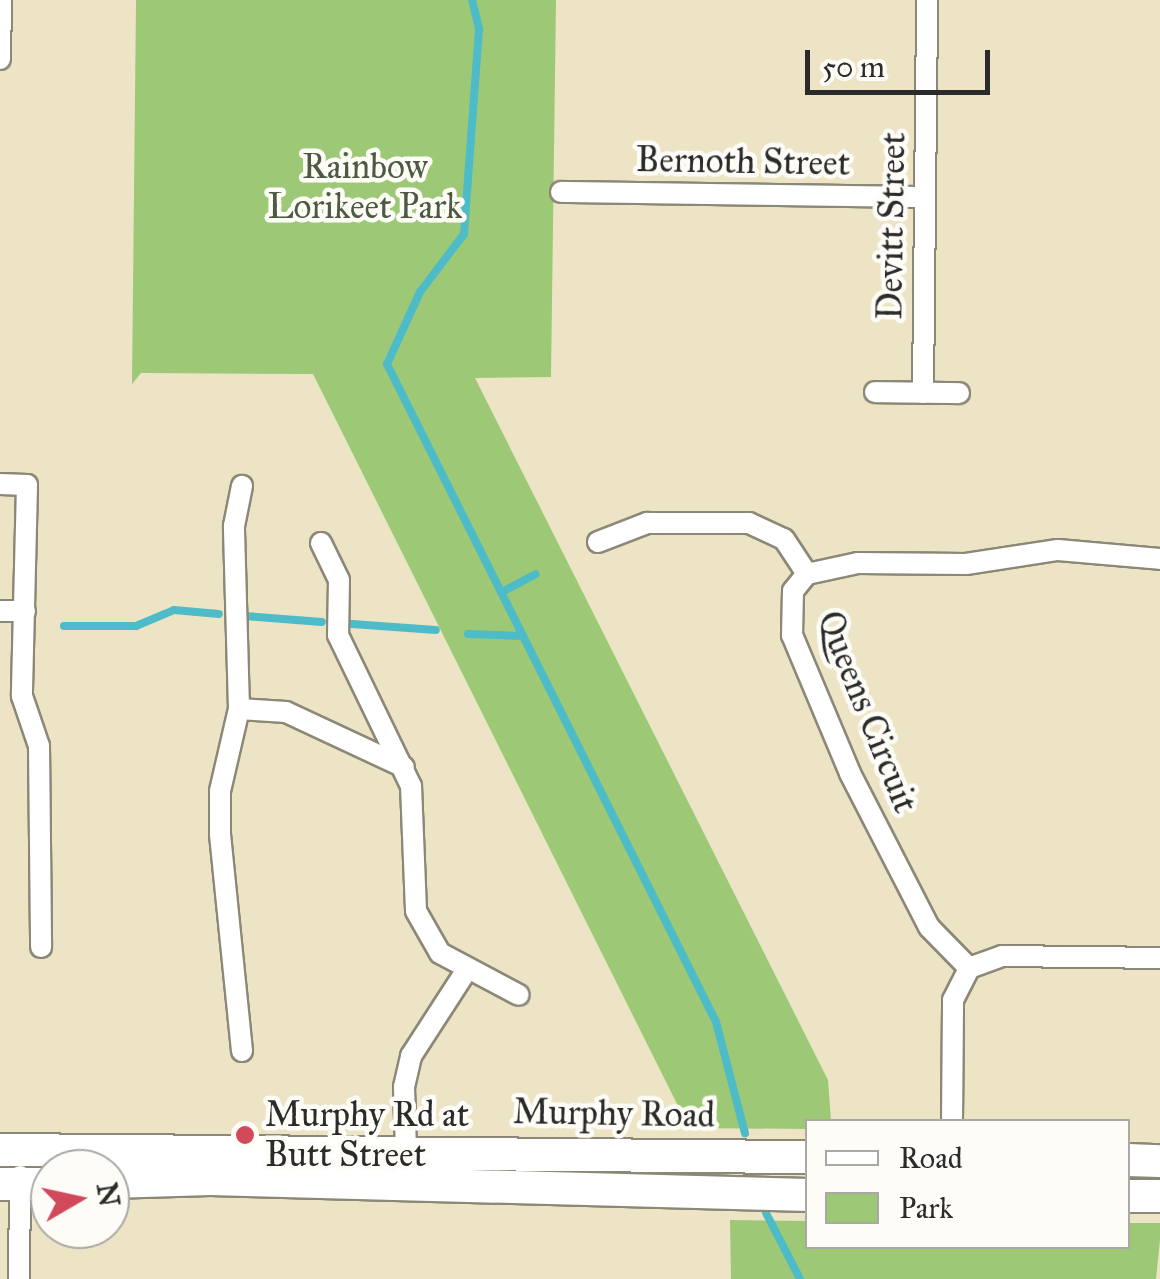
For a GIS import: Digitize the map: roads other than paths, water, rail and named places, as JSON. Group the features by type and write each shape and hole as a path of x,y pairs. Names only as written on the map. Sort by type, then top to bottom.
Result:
{"main road":[{"name":"Murphy Road","path":"10,1150 805,1156"},
{"path":"1130,1160 1160,1161"},
{"path":"130,1181 228,1179 435,1190 805,1194"},
{"path":"1130,1196 1160,1196"}],"street":[{"path":"0,59 1,0"},
{"name":"Devitt Street","path":"923,392 926,0"},
{"name":"Bernoth Street","path":"561,192 925,196"},
{"path":"875,392 959,394"},
{"path":"0,484 27,485 22,696 39,746 41,947"},
{"path":"242,486 234,526 239,709 220,791 220,834 242,1051"},
{"path":"598,542 647,523 749,523 784,540 807,574"},
{"path":"321,543 339,580 338,635 404,767 415,822 416,911 440,954 466,971 519,995"},
{"name":"Queens Circuit","path":"969,968 942,945 923,915 850,774 792,635 790,606 807,574 858,563 966,564 1058,550 1160,559"},
{"path":"0,611 25,611"},
{"path":"239,709 286,712 404,767"},
{"path":"952,1119 953,1000 969,968 1002,956 1160,958"},
{"path":"406,1150 404,1087 411,1056 466,971"},
{"path":"10,1150 23,1184 19,1279"}],"waterway":[{"path":"472,0 479,29 464,234 420,292 387,364 716,1022 745,1133"},
{"path":"502,592 536,574"},
{"path":"64,626 136,626 174,610 219,614"},
{"path":"245,616 322,622"},
{"path":"352,624 436,630"},
{"path":"468,634 523,636"},
{"path":"766,1213 800,1279"}],"place":[{"name":"Murphy Rd at Butt Street","path":"245,1135"}],"park label":[{"name":"Rainbow Lorikeet Park","path":"365,187"}]}
